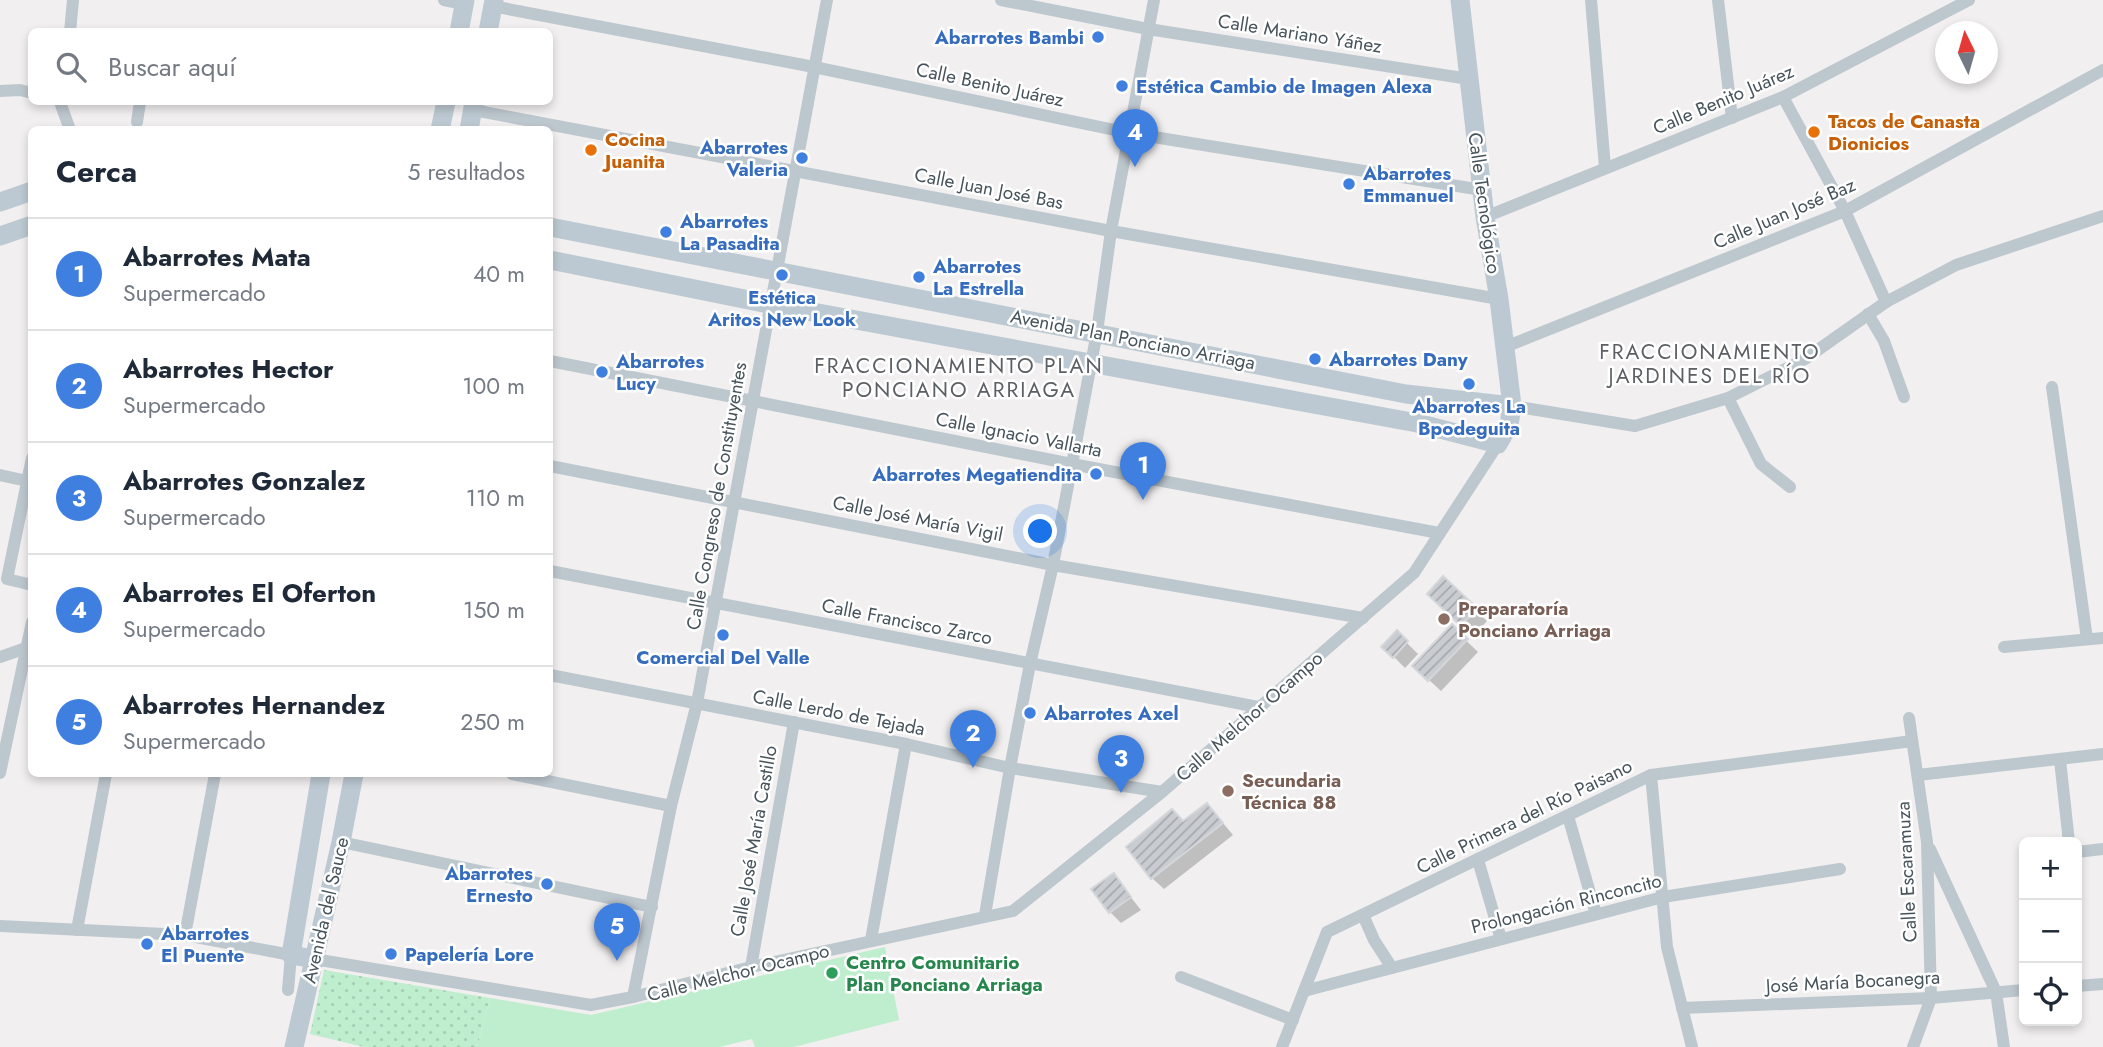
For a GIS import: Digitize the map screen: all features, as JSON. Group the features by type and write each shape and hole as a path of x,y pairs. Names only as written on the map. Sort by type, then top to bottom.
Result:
{"street":[{"path":"70,28 73,0"},
{"path":"444,0 465,2 460,28"},
{"name":"Calle Congreso de Constituyentes","path":"634,997 671,806 697,703 827,0"},
{"name":"Calle Mariano Yáñez","path":"1001,0 1148,29 1469,79"},
{"path":"985,915 1030,664 1054,565 1154,0"},
{"name":"Calle Tecnológico","path":"1460,0 1485,217 1499,299 1512,406"},
{"path":"1591,0 1605,169"},
{"path":"1718,0 1732,118"},
{"name":"Calle Benito Juárez","path":"1485,217 1783,97 1969,0"},
{"path":"489,28 493,3"},
{"name":"Calle Benito Juárez","path":"493,3 1129,133 1482,190"},
{"name":"Calle Juan José Baz","path":"1505,347 1845,211 2103,70"},
{"path":"0,90 28,92"},
{"path":"1783,97 1845,211 1886,302"},
{"path":"61,105 68,126"},
{"path":"137,122 140,105"},
{"path":"440,126 442,105"},
{"name":"Calle Juan José Bas","path":"472,114 541,126"},
{"name":"Calle Juan José Bas","path":"553,128 1499,299"},
{"path":"0,202 28,192"},
{"path":"1512,406 1635,426 1728,398 1805,359 1886,302 1956,265 2103,216"},
{"path":"0,236 28,226"},
{"name":"Avenida Plan Ponciano Arriaga","path":"553,228 1406,394 1512,406"},
{"name":"Avenida Plan Ponciano Arriaga","path":"553,261 769,304 1417,423 1498,444"},
{"path":"1868,314 1884,341 1904,397"},
{"name":"Calle Ignacio Vallarta","path":"553,362 1439,533"},
{"path":"2052,387 2087,639"},
{"path":"1406,394 1417,423"},
{"path":"1728,398 1761,464 1790,487"},
{"name":"Calle Melchor Ocampo","path":"290,956 591,1005 871,940 1013,911 1162,792 1414,573 1498,444 1509,425 1512,406"},
{"name":"Calle José María Vigil","path":"553,467 1054,565 1363,618"},
{"path":"0,475 27,481"},
{"path":"28,476 7,579 28,584"},
{"name":"Calle Francisco Zarco","path":"553,572 1258,707"},
{"path":"2004,647 2103,638"},
{"path":"0,773 28,639"},
{"path":"0,657 26,648"},
{"name":"Calle Lerdo de Tejada","path":"553,676 906,744 1010,768 1162,792"},
{"name":"Calle Escaramuza","path":"1909,718 1927,842 1931,998 1913,1047"},
{"name":"Calle José María Castillo","path":"751,967 794,722"},
{"name":"Calle Primera del Río Paisano","path":"1304,991 1328,932 1651,775 1912,741"},
{"path":"871,940 906,744"},
{"path":"1918,775 2103,754"},
{"path":"2060,760 2068,837"},
{"path":"1651,775 1667,947 1692,1047"},
{"path":"77,930 105,777"},
{"path":"185,935 214,777"},
{"name":"Avenida del Sauce","path":"288,990 290,956 320,777"},
{"name":"Avenida del Sauce","path":"294,1047 353,777"},
{"path":"527,777 671,806"},
{"path":"1568,817 1596,914"},
{"path":"341,842 652,907"},
{"path":"1927,842 1996,992 2004,1047"},
{"path":"2082,851 2103,849"},
{"path":"1478,860 1502,939"},
{"name":"Prolongación Rinconcito","path":"1304,991 1663,897 1840,869"},
{"path":"1363,915 1374,940 1392,968"},
{"path":"0,926 185,935 290,956"},
{"path":"1181,977 1293,1020"},
{"path":"2082,986 2103,984"},
{"name":"José María Bocanegra","path":"1682,1008 1931,998 2019,990"},
{"path":"1282,1047 1304,991"}],"green space":[{"name":"Centro Comunitario Plan Ponciano Arriaga","path":"885,947 899,1020 794,1047 755,1047 752,1039 719,1047 477,1047 490,998 591,1015"},
{"path":"324,970 490,998 477,1047 364,1047 310,1034"}],"building":[{"path":"1443,576 1477,608 1461,626 1427,594"},
{"path":"1452,624 1468,639 1428,681 1412,666"},
{"path":"1397,630 1408,641 1393,658 1381,647"},
{"path":"1207,803 1223,823 1151,879 1126,847 1172,809 1183,821"},
{"path":"1114,873 1131,897 1109,913 1091,889"}],"place":[{"name":"Abarrotes Bambi","path":"1098,37"},
{"name":"Estética Cambio de Imagen Alexa","path":"1122,86"},
{"name":"Tacos de Canasta Dionicios","path":"1814,132"},
{"name":"Cocina Juanita","path":"591,150"},
{"name":"Abarrotes Valeria","path":"802,158"},
{"name":"Abarrotes El Oferton","path":"1135,167"},
{"name":"Abarrotes Emmanuel","path":"1349,184"},
{"name":"Abarrotes La Pasadita","path":"666,232"},
{"name":"Estética Aritos New Look","path":"782,275"},
{"name":"Abarrotes La Estrella","path":"919,277"},
{"name":"Abarrotes Dany","path":"1315,359"},
{"name":"Abarrotes Lucy","path":"602,372"},
{"name":"Abarrotes La Bpodeguita","path":"1469,384"},
{"name":"Abarrotes Megatiendita","path":"1096,474"},
{"name":"Abarrotes Mata","path":"1143,500"},
{"name":"Preparatoría Ponciano Arriaga","path":"1444,619"},
{"name":"Comercial Del Valle","path":"723,635"},
{"name":"Abarrotes Axel","path":"1030,713"},
{"name":"Abarrotes Hector","path":"973,768"},
{"name":"Secundaria Técnica 88","path":"1228,791"},
{"name":"Abarrotes Gonzalez","path":"1121,793"},
{"name":"Abarrotes Ernesto","path":"547,884"},
{"name":"Abarrotes El Puente","path":"147,944"},
{"name":"Papelería Lore","path":"391,954"},
{"name":"Abarrotes Hernandez","path":"617,961"},
{"name":"Centro Comunitario Plan Ponciano Arriaga","path":"832,973"}],"district":[{"name":"FRACCIONAMIENTO JARDINES DEL RÍO","path":"1710,364"},
{"name":"FRACCIONAMIENTO PLAN PONCIANO ARRIAGA","path":"959,378"}]}
